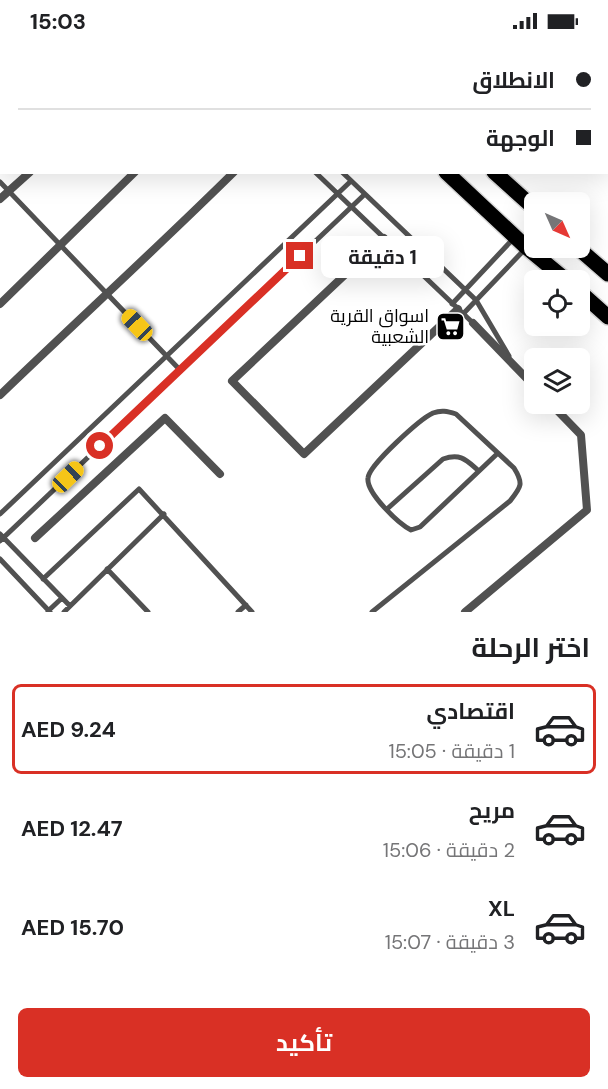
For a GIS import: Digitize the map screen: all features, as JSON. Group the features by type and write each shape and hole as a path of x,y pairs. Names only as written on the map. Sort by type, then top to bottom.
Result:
{"main road":[{"path":"448,174 554,270"},
{"path":"496,174 524,199"},
{"path":"590,258 608,274"},
{"path":"590,300 608,318"}],"street":[{"path":"0,199 28,174"},
{"path":"0,304 133,174"},
{"path":"0,395 92,307 108,295 232,174"},
{"path":"384,238 232,381 303,454 458,309"},
{"path":"473,323 524,376"},
{"path":"465,612 586,510 581,435 560,414"},
{"path":"35,538 165,418 220,474"}],"lane":[{"path":"317,174 473,323"},
{"path":"344,174 476,300 516,368"},
{"path":"0,514 351,181"},
{"path":"0,182 180,370"},
{"path":"70,606 1,538 365,194"},
{"path":"458,309 465,289 521,242"},
{"path":"458,309 476,300 521,242"},
{"path":"372,612 510,501 520,488 521,478 514,468 498,453 456,414 445,410 434,412 422,419 372,467 368,486 403,526 411,530 420,527 498,453"},
{"path":"387,509 443,459 453,456 462,457 479,471"},
{"path":"43,579 139,489 252,612"},
{"path":"64,612 164,514"},
{"path":"0,559 49,612 62,598"},
{"path":"107,569 148,612"},
{"path":"238,612 246,605"}],"place":[{"name":"اسواق القرية الشعبية","path":"450,326"}],"route":[{"path":"100,446 300,256"}]}
